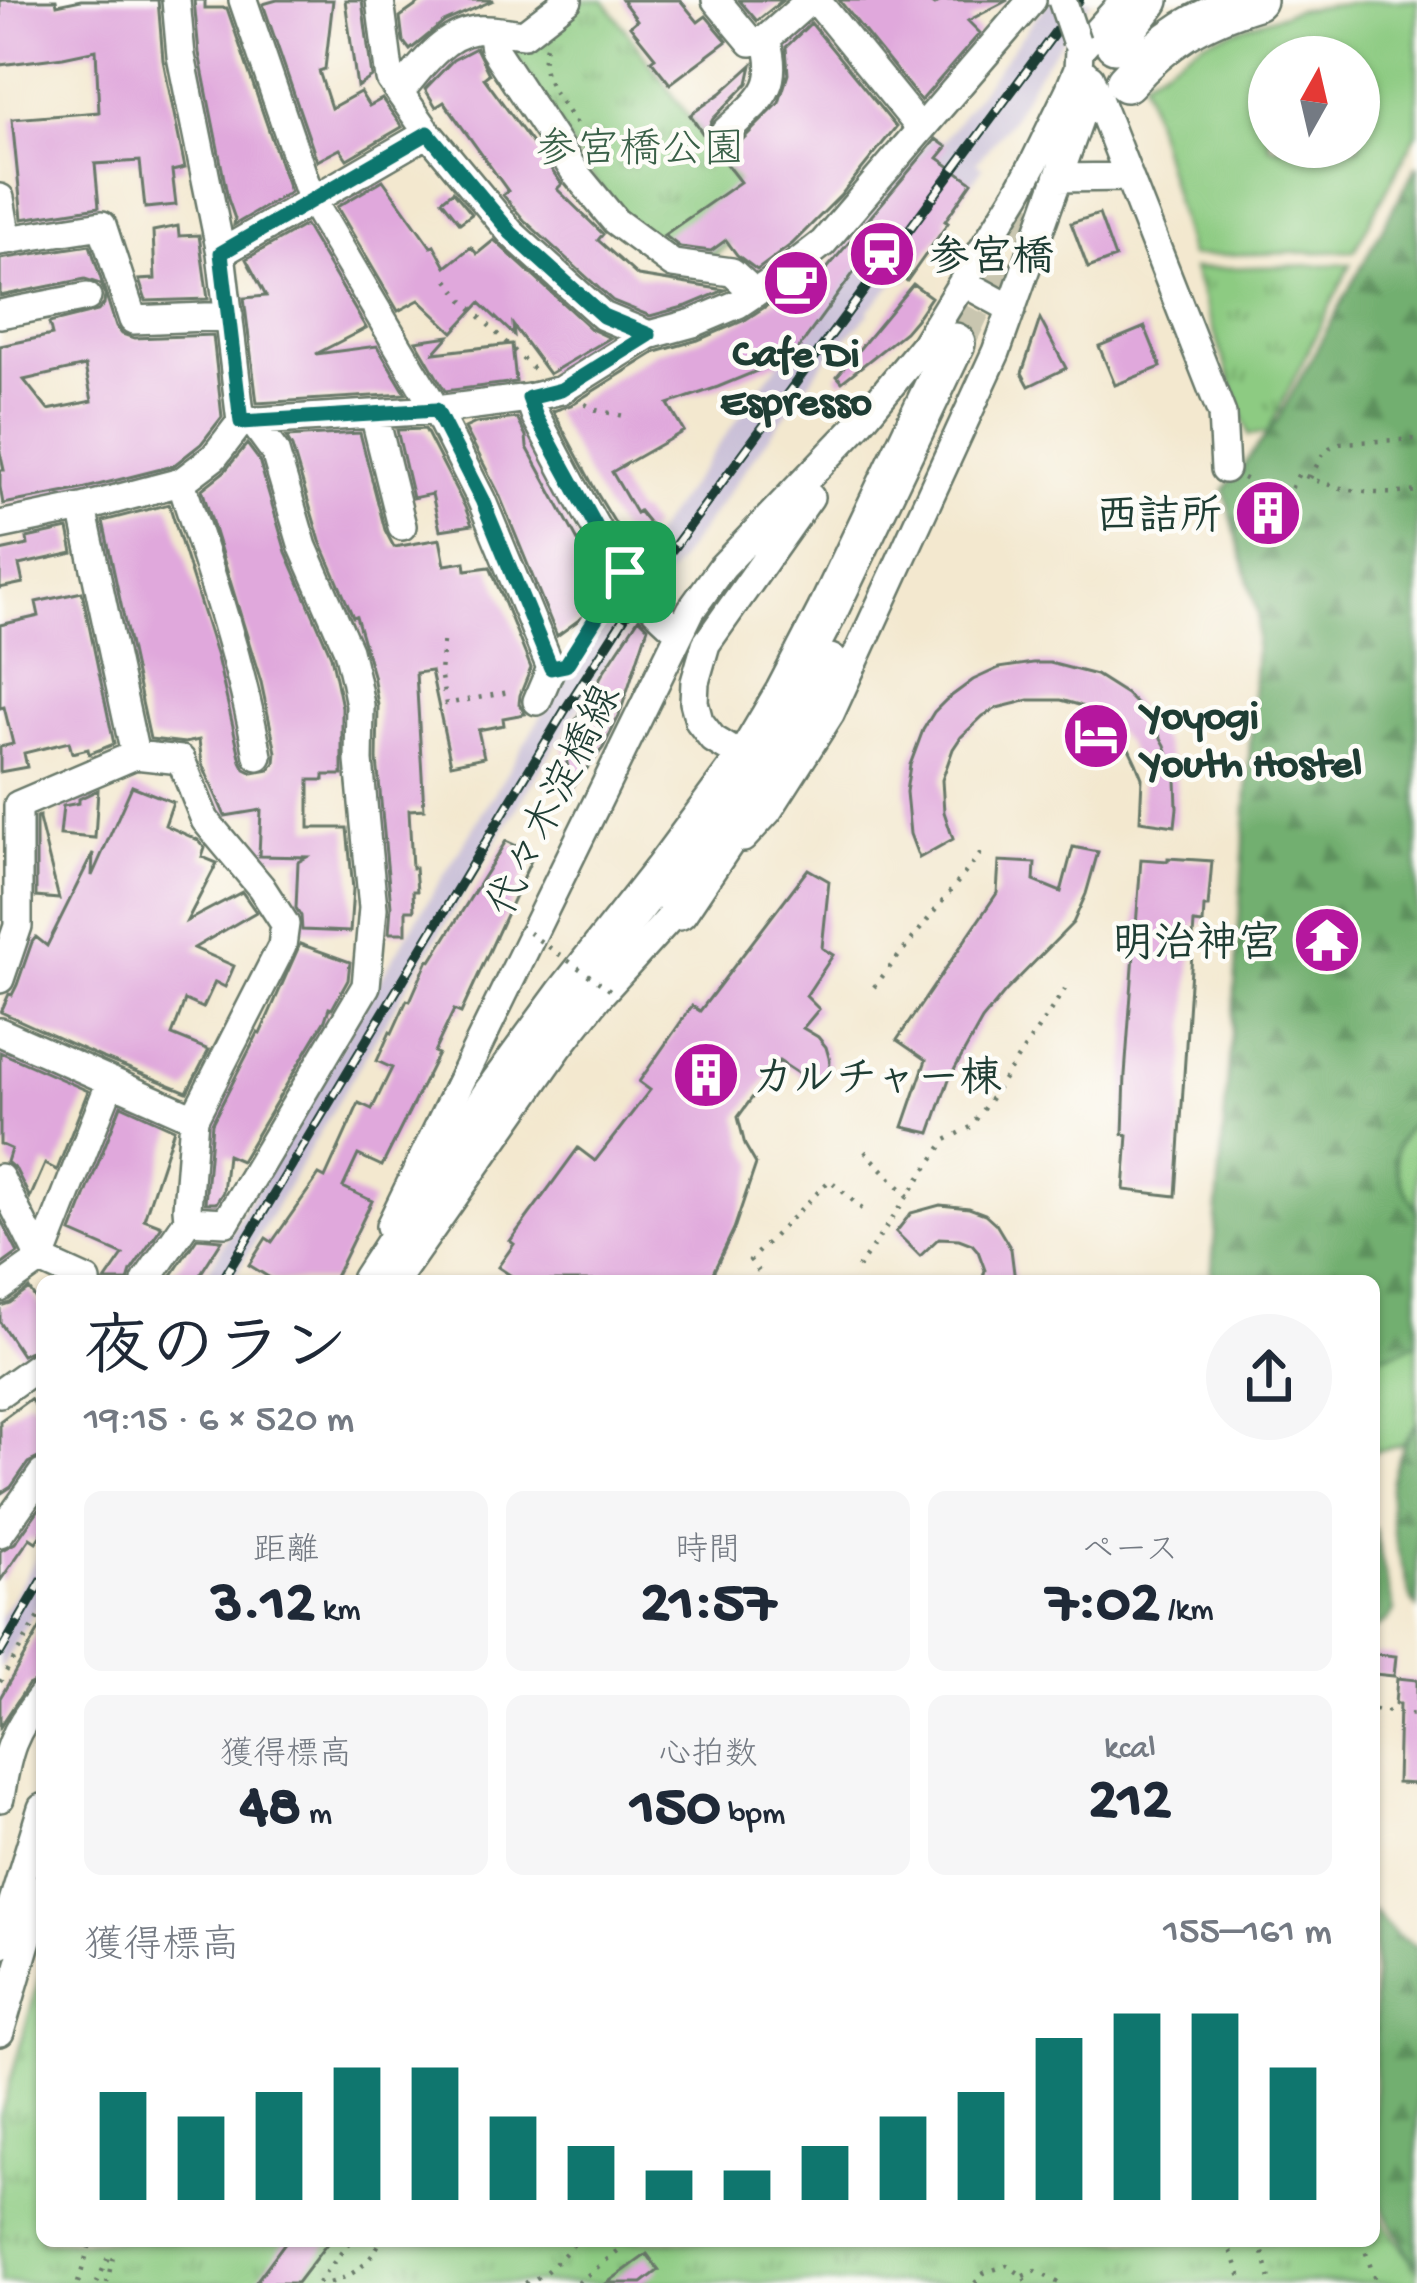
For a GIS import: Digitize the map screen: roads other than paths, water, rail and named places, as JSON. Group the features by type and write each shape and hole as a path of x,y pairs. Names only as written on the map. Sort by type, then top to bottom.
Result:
{"highway":[{"path":"1088,49 1149,0"},
{"path":"1126,82 1177,34 1205,18 1256,0"},
{"path":"372,1275 567,993 746,759 964,348 809,705 777,762 678,910"}],"street":[{"path":"176,0 181,56 221,253 247,422 275,452 303,547 348,650 355,679 374,908 365,986 226,1222 188,1220"},
{"path":"243,0 311,199 436,410 482,500 544,685"},
{"path":"400,92 431,56 455,38 476,29 524,34 568,0"},
{"path":"716,0 751,42 766,39 813,0 921,129"},
{"path":"0,525 182,482 247,422 436,410 548,393 649,335 693,323 755,293 823,243 1032,0"},
{"path":"1062,0 1088,49 1130,177 1222,414 1225,469"},
{"name":"代々木淀橋線","path":"371,1275 418,1165 691,610 722,567 909,364 1018,194 1088,49 1125,0"},
{"path":"388,4 390,80 428,133 526,247 603,316 649,335"},
{"path":"491,31 494,49 577,175 615,221 673,264 732,272 755,293"},
{"path":"725,132 760,99 771,80 772,57 766,39"},
{"path":"398,1275 558,1048 598,997 768,811 830,714 959,436 1012,309 1082,111 1088,49"},
{"path":"221,253 428,133"},
{"path":"1058,178 1130,177"},
{"path":"0,198 3,241 102,225 133,320 229,316"},
{"path":"964,283 1012,309"},
{"path":"0,314 87,298"},
{"path":"548,393 536,417 599,532 648,602 680,632"},
{"path":"374,414 401,526"},
{"path":"746,759 713,739 700,721 695,682 706,644 812,494 828,457"},
{"path":"182,482 246,692 258,756"},
{"path":"82,508 135,755"},
{"path":"0,979 19,926 18,805 135,755 181,760 205,820 285,924 282,946 194,1118 188,1220 150,1275"},
{"path":"0,1032 194,1118"},
{"path":"0,1288 40,1259 111,1081"},
{"path":"0,1178 40,1259 74,1275"},
{"path":"0,1393 36,1367"},
{"path":"0,1533 36,1482"},
{"path":"0,1798 10,1743 36,1704"},
{"path":"0,2032 9,1932 36,1831"},
{"path":"9,1932 36,1896"}],"tunnel":[{"path":"955,343 1021,201"}],"railway":[{"path":"226,1275 640,593 1079,0"},
{"path":"0,1653 36,1591"}],"place":[{"name":"参宮橋","path":"882,254"},
{"name":"Cafe Di Espresso","path":"796,283"},
{"name":"西詰所","path":"1268,513"},
{"name":"Yoyogi Youth Hostel","path":"1096,736"},
{"name":"明治神宮","path":"1327,940"},
{"name":"カルチャー棟","path":"706,1075"}],"park label":[{"name":"参宮橋公園","path":"640,146"}]}
